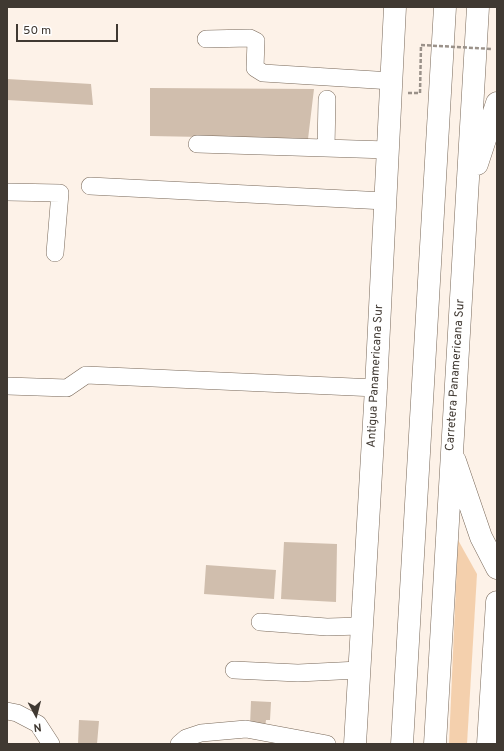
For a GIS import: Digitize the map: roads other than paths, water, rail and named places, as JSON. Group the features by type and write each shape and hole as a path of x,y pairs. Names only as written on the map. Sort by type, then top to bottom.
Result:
{"main road":[{"name":"Antigua Panamericana Sur","path":"355,744 376,388 388,150 400,87 396,7"},
{"path":"402,744 445,7"},
{"name":"Carretera Panamericana Sur","path":"435,744 451,448 478,7"},
{"path":"467,194 497,103"},
{"path":"451,448 481,537 497,568"},
{"path":"488,744 497,602"}],"lane":[{"path":"206,39 250,38 256,41 255,68 263,73 400,87"},
{"path":"326,148 327,99"},
{"path":"197,144 388,150"},
{"path":"90,186 385,201"},
{"path":"7,192 60,193 55,253"},
{"path":"7,386 67,388 86,375 376,388"},
{"path":"260,622 328,627 361,626"},
{"path":"234,670 298,673 359,670"},
{"path":"7,711 17,713 38,724 51,744"},
{"path":"179,744 186,738 201,733 246,729 327,744"}]}
